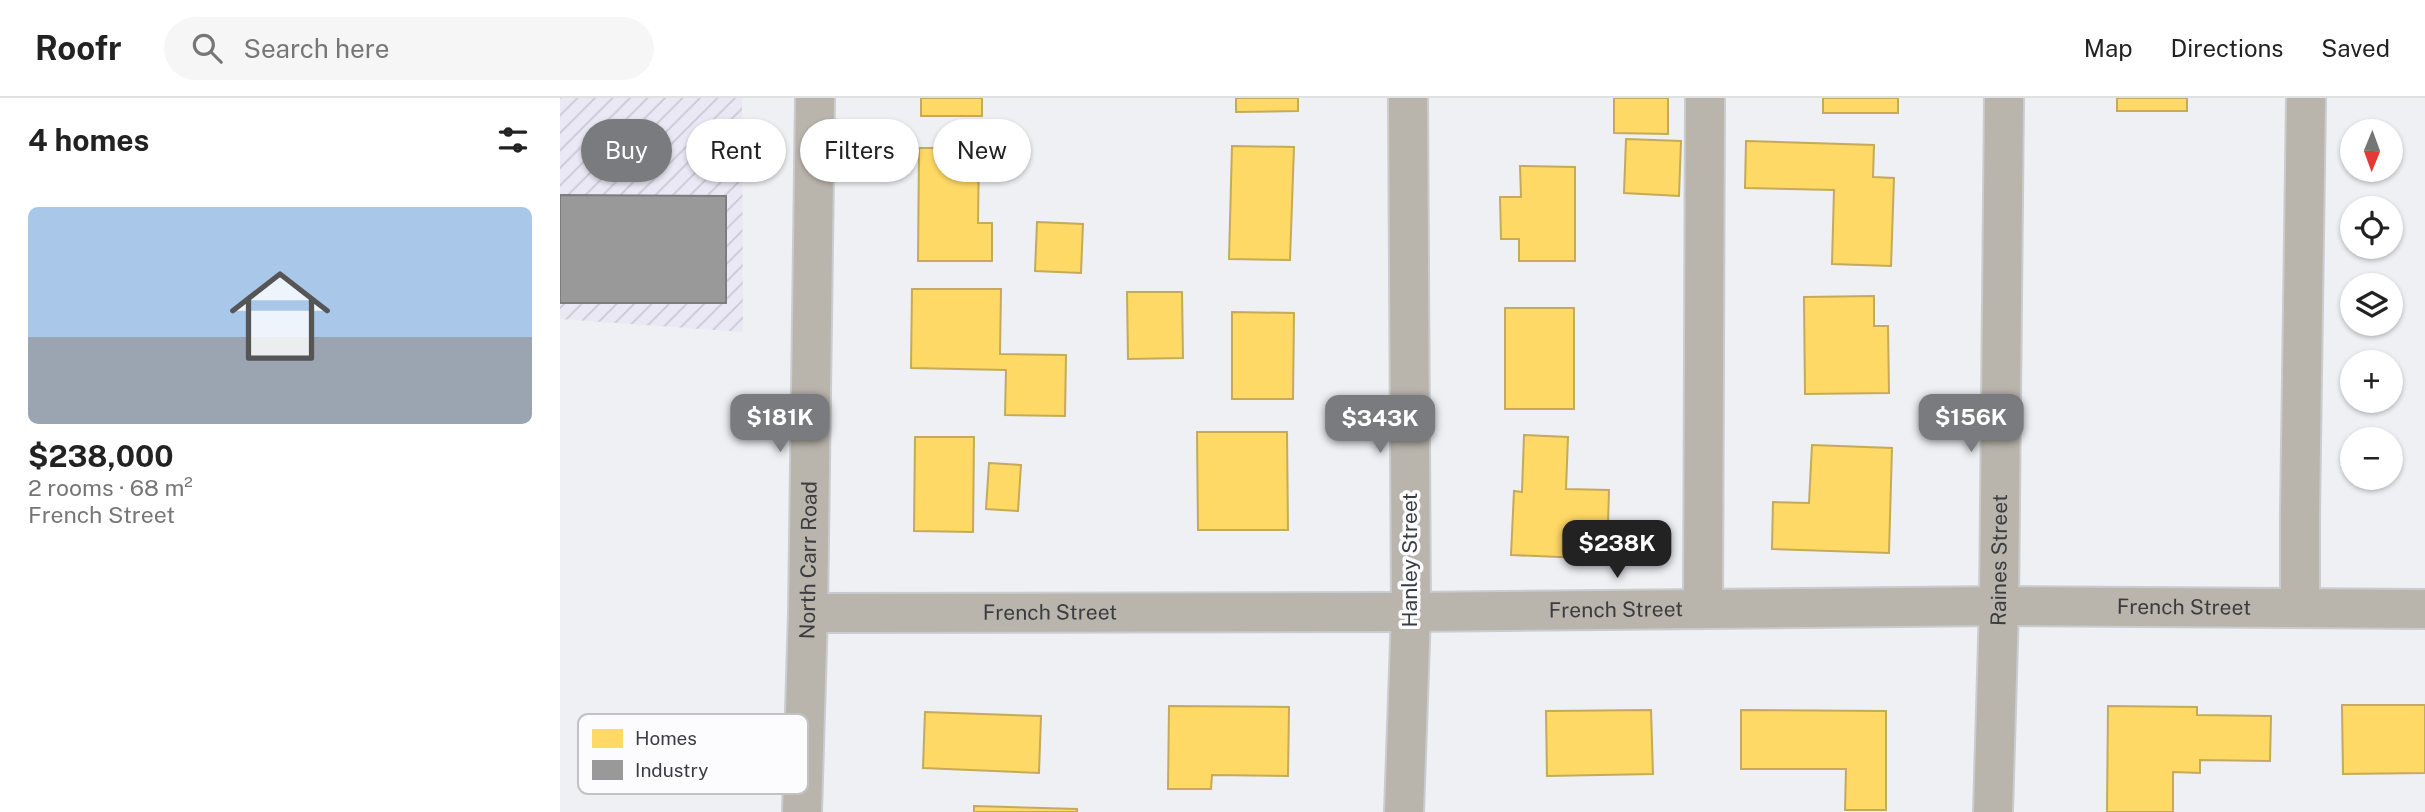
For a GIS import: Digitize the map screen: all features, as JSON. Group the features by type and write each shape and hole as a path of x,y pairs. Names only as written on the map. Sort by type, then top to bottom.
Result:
{"street":[{"name":"North Carr Road","path":"805,714 816,98"},
{"name":"Hanley Street","path":"1404,812 1411,612 1408,98"},
{"path":"1703,609 1705,98"},
{"name":"Raines Street","path":"1993,812 1999,606 2004,98"},
{"path":"2300,608 2306,98"},
{"name":"French Street","path":"808,613 1411,612 1999,606 2425,609"},
{"name":"North Carr Road","path":"802,812 803,794"}],"shaded area":[{"path":"560,98 742,98 742,119 686,119 686,182 742,182 743,332 560,319"}],"building: Homes":[{"path":"921,98 982,98 982,116 921,116"},
{"path":"1236,98 1298,98 1298,111 1236,112"},
{"path":"1614,98 1668,98 1668,134 1614,133"},
{"path":"1823,98 1898,98 1898,113 1823,113"},
{"path":"2117,98 2187,98 2187,111 2117,111"},
{"path":"1626,139 1681,141 1679,196 1624,193"},
{"path":"1746,141 1874,145 1873,177 1894,178 1891,266 1832,264 1834,190 1745,188"},
{"path":"1232,146 1294,147 1290,260 1229,259"},
{"path":"919,148 933,148 933,182 979,182 978,223 992,223 992,261 918,261"},
{"path":"1520,166 1575,167 1575,261 1519,261 1519,239 1501,239 1500,197 1521,197"},
{"path":"1037,222 1083,224 1081,273 1035,271"},
{"path":"912,289 1001,289 1000,354 1066,355 1065,416 1005,415 1006,370 911,368"},
{"path":"1127,292 1182,292 1183,358 1128,359"},
{"path":"1874,296 1874,326 1888,326 1889,393 1805,394 1804,297"},
{"path":"1505,308 1574,308 1574,409 1505,409"},
{"path":"1232,312 1294,313 1293,399 1232,399"},
{"path":"1197,432 1287,432 1288,530 1198,530"},
{"path":"1524,435 1568,437 1566,489 1609,490 1607,559 1511,555 1514,491 1522,492"},
{"path":"915,437 974,437 973,532 914,531"},
{"path":"1812,445 1892,448 1889,553 1772,549 1773,502 1809,503"},
{"path":"989,463 1021,465 1018,511 986,509"},
{"path":"2342,705 2425,705 2425,773 2343,774"},
{"path":"1169,706 1289,707 1288,776 1212,775 1211,789 1168,789"},
{"path":"2108,706 2197,707 2197,715 2271,716 2270,761 2200,760 2200,773 2173,772 2173,812 2107,812"},
{"path":"1651,710 1653,774 1547,776 1546,711"},
{"path":"1741,710 1886,711 1886,810 1845,810 1846,769 1741,769"},
{"path":"925,712 1041,716 1039,773 923,768"},
{"path":"974,806 1077,809 1077,812 974,812"}],"building: Industry":[{"path":"560,195 726,196 726,303 560,303"}]}
